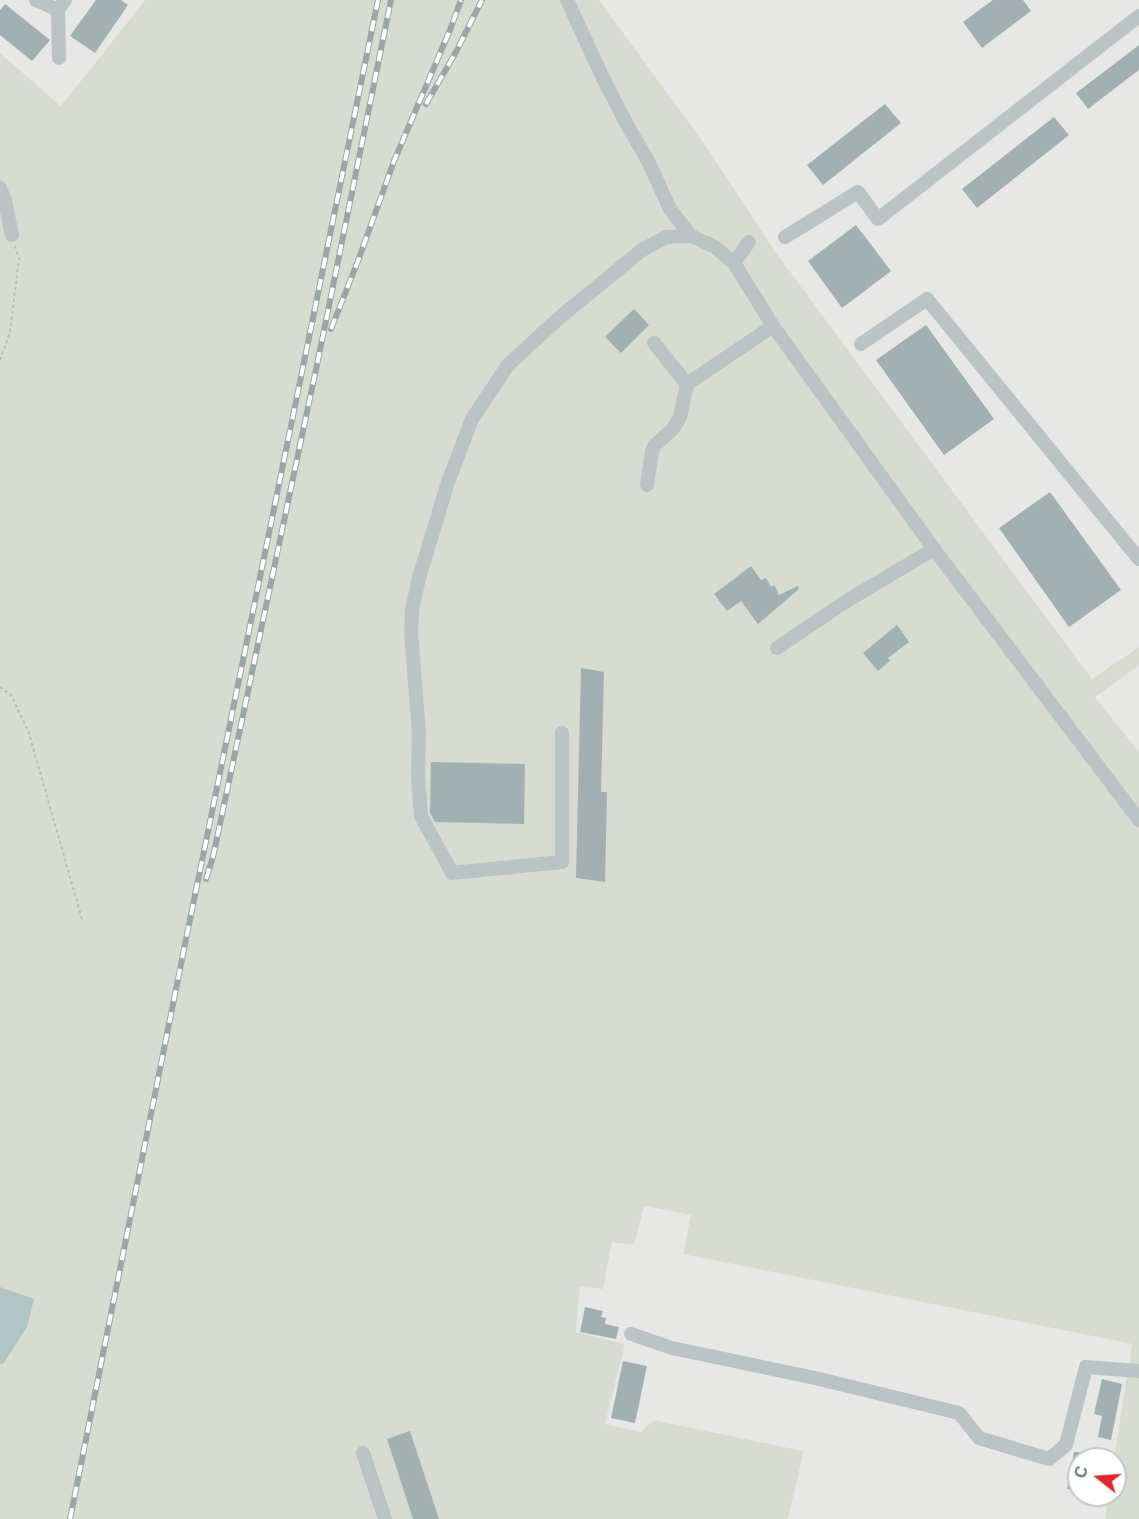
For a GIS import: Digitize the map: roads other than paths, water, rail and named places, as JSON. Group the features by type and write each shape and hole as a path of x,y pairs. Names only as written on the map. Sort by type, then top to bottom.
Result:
{"street":[{"path":"36,0 61,5 59,58"},
{"path":"567,0 603,78 649,163 670,208 691,236"},
{"path":"785,237 858,192 878,219 1139,16"},
{"path":"0,188 12,235"},
{"path":"562,733 562,862 452,873 421,816 418,777 419,733 411,632 412,610 419,578 448,482 472,419 508,365 560,318 642,250 666,237 691,236 715,247 734,263 773,326 934,549 1139,820"},
{"path":"734,263 749,242"},
{"path":"861,344 927,299 1139,558"},
{"path":"647,485 652,451 655,445 673,429 680,417 687,384 773,326"},
{"path":"654,343 687,384"},
{"path":"777,648 845,602 934,549"},
{"path":"631,1334 672,1348 815,1378 959,1413 979,1438 1049,1460 1066,1445 1086,1367 1139,1371"},
{"path":"363,1454 385,1519"}],"railway":[{"path":"70,1519 378,0"},
{"path":"206,879 213,857 318,360 391,0"},
{"path":"331,329 394,161 461,0"},
{"path":"426,104 482,0"}]}
